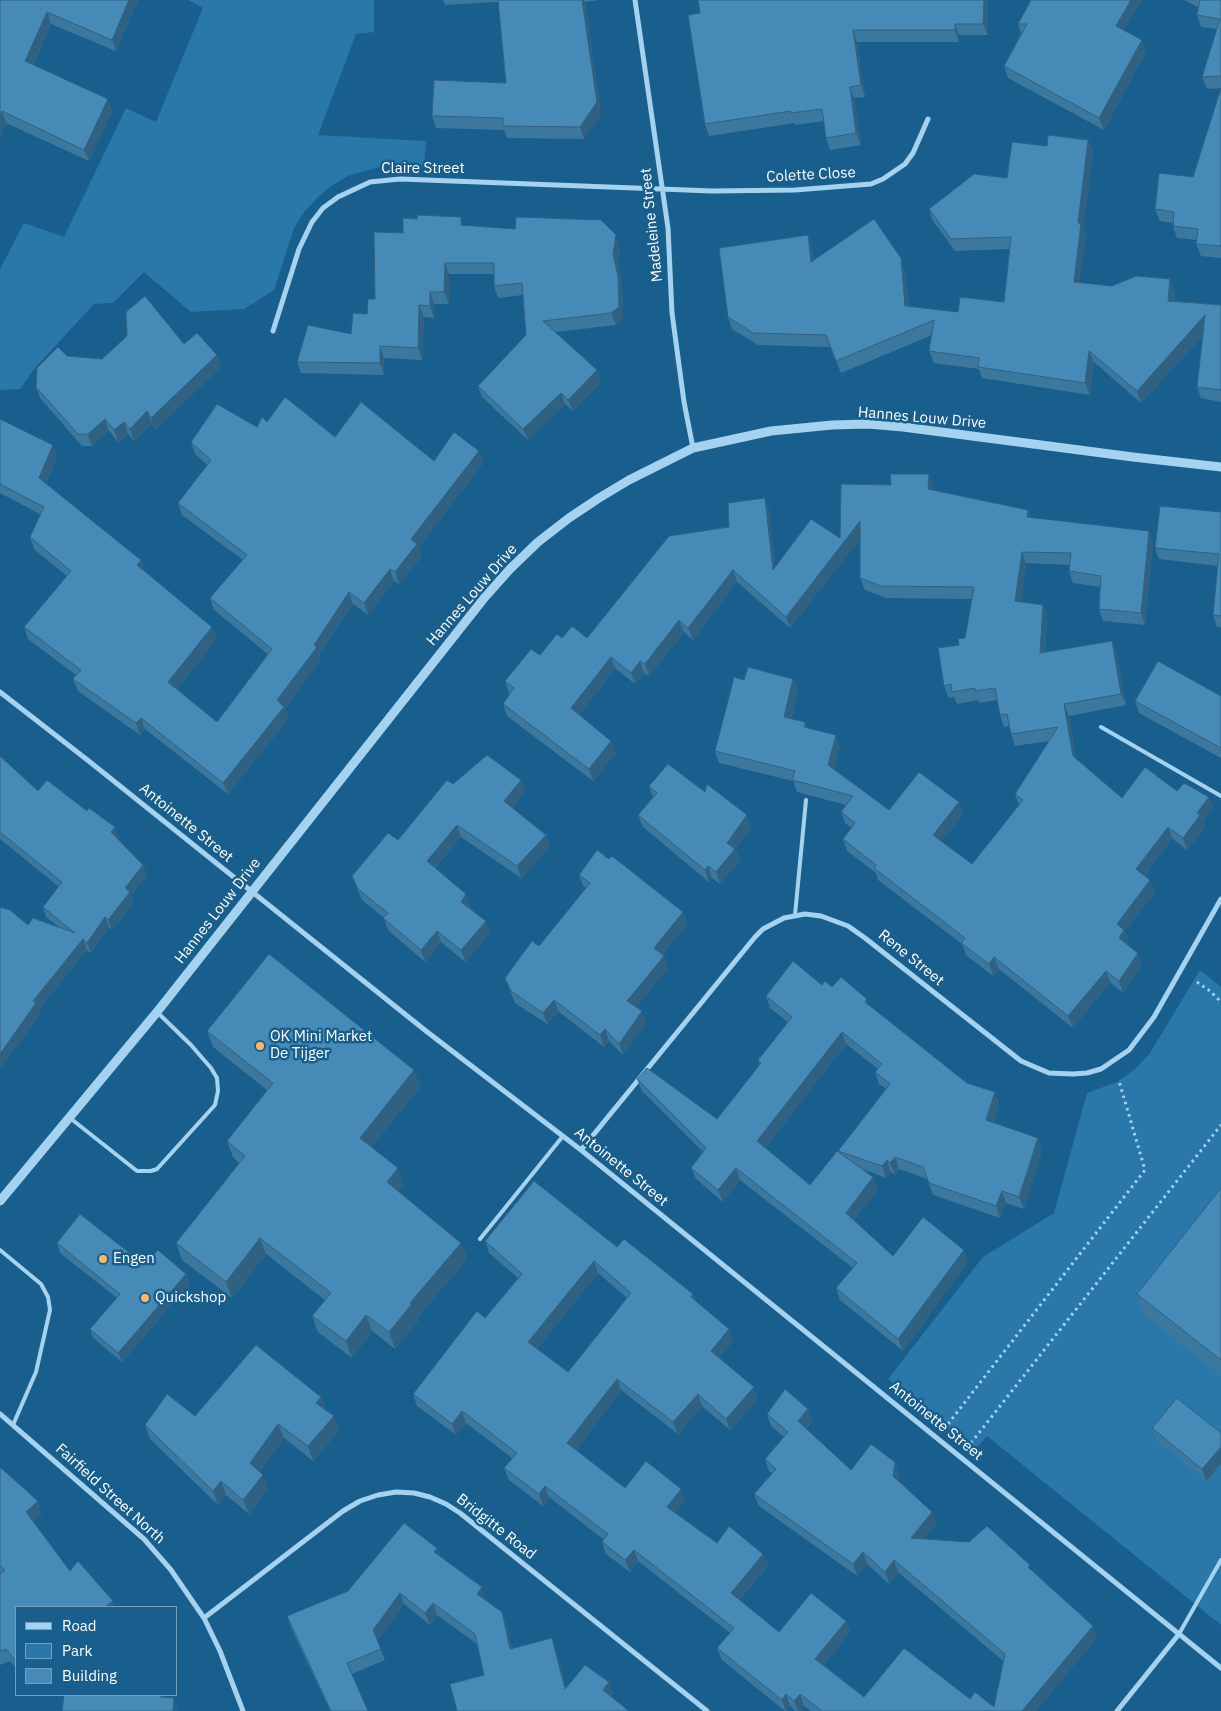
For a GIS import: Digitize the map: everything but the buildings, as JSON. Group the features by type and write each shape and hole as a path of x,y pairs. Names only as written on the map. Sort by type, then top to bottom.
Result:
{"street":[{"name":"Madeleine Street","path":"635,0 668,228 672,313 684,402 693,448"},
{"name":"Colette Close","path":"662,190 794,190 871,184 905,164 913,153 928,119"},
{"name":"Claire Street","path":"273,331 300,249 312,222 323,208 338,197 370,182 400,179 662,190"},
{"name":"Hannes Louw Drive","path":"0,1201 157,1012 484,597 538,542 599,498 629,480 693,448 771,431 868,424 1221,467"},
{"name":"Antoinette Street","path":"0,692 426,1031 581,1150 1221,1668"},
{"name":"Rene Street","path":"581,1150 754,937 773,922 805,914 821,916 853,930 1021,1062 1060,1075 1087,1073 1101,1069 1129,1050 1154,1017 1221,899"},
{"name":"Fairfield Street North","path":"0,1414 144,1539 171,1570 204,1618 220,1651 243,1711"},
{"name":"Bridgitte Road","path":"204,1618 344,1511 360,1501 396,1492 414,1493 430,1497 460,1513 708,1711"},
{"path":"1117,1711 1179,1634"}],"lane":[{"path":"1101,727 1221,796"},
{"path":"795,915 806,800"},
{"path":"70,1118 137,1171 151,1171 157,1169 215,1105 218,1091 217,1078 211,1068 191,1045 157,1012"},
{"path":"480,1239 563,1136"},
{"path":"0,1250 41,1284 48,1297 50,1310 36,1372 13,1424"},
{"path":"1179,1634 1221,1560"},
{"path":"1216,1569 1221,1574"}],"path":[{"path":"1180,971 1221,1002"},
{"path":"937,1438 1145,1170 1113,1062"},
{"path":"961,1457 1221,1125"}],"green space":[{"path":"188,0 374,0 374,32 356,34 318,135 426,141 424,166 386,165 348,176 331,186 304,212 294,228 274,290 244,309 191,312 144,272 113,303 94,304 34,369 20,389 0,390 0,269 24,223 64,237 126,108 156,122 203,8"},
{"path":"1200,970 1221,987 1221,1625 987,1436 975,1450 888,1379 983,1257 1054,1213 1087,1093 1117,1082 1135,1069 1150,1053"}],"place":[{"name":"OK Mini Market De Tijger","path":"260,1046"},
{"name":"Engen","path":"103,1259"},
{"name":"Quickshop","path":"145,1298"}]}
